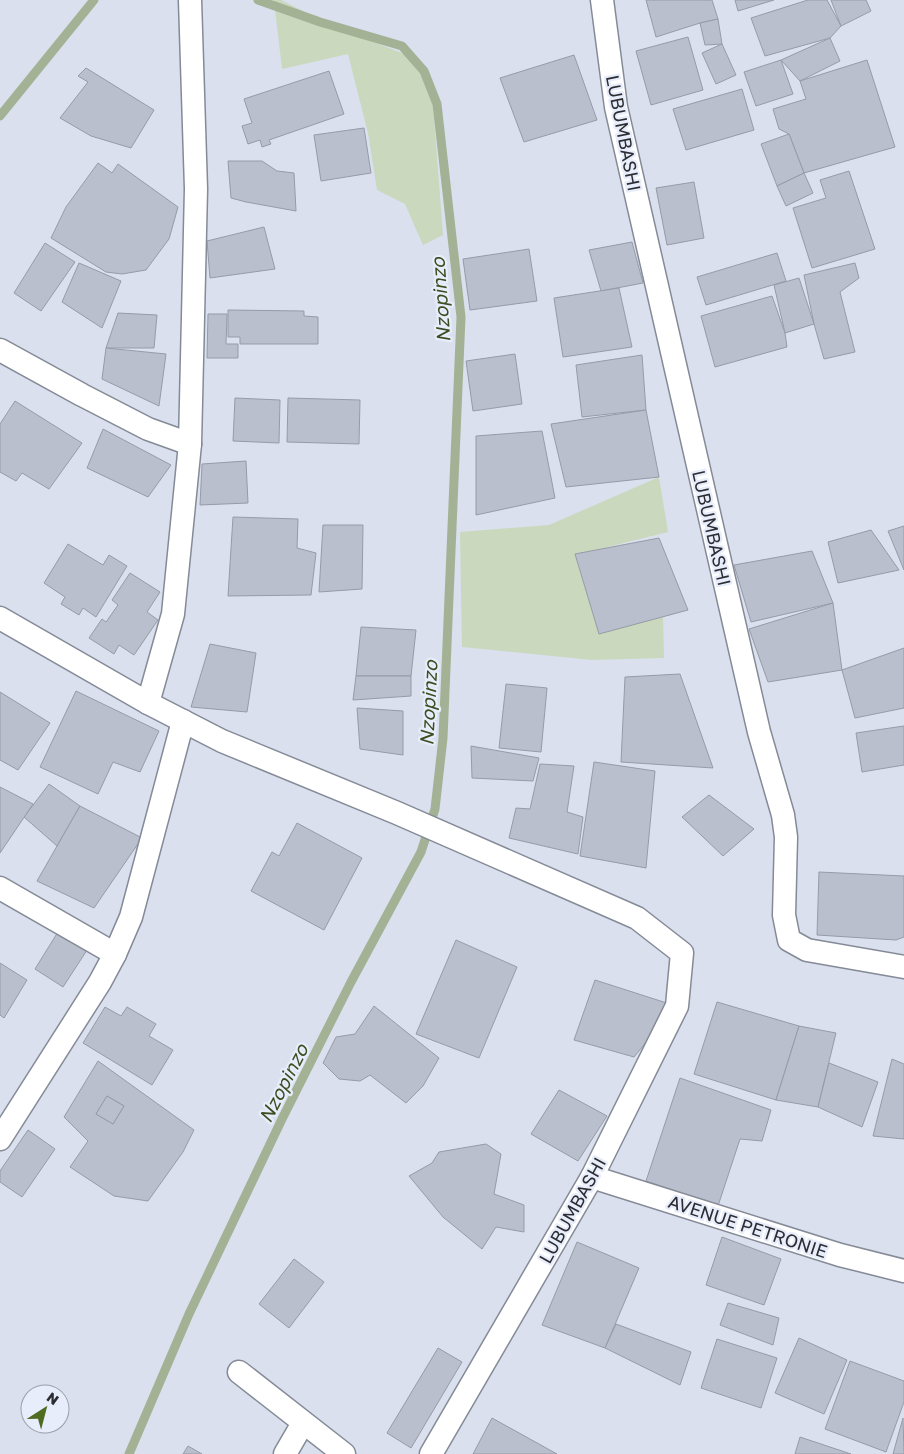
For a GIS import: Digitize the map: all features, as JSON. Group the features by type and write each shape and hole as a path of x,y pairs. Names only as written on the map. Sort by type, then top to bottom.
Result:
{"street":[{"path":"148,703 173,614 190,444 196,189 190,0"},
{"name":"LUBUMBASHI","path":"602,0 616,107 756,722 783,815 786,837 784,915 789,940 807,950 904,967"},
{"path":"0,350 82,395 148,428 190,444"},
{"path":"0,618 183,721 130,917 115,954 100,982 0,1140"},
{"name":"LUBUMBASHI","path":"183,721 222,741 397,813 636,918 682,953 678,1006 592,1177 431,1454"},
{"path":"0,888 115,954"},
{"name":"AVENUE PETRONIE","path":"592,1177 840,1255 904,1271"},
{"path":"239,1372 344,1454"},
{"path":"285,1454 304,1423"}],"green space":[{"path":"274,0 281,0 335,27 412,57 432,92 443,235 423,245 405,204 377,190 368,133 348,54 282,69"},
{"path":"659,477 668,532 575,555 599,634 663,616 664,658 592,660 462,647 460,532 549,525"}],"building":[{"path":"646,0 712,0 718,19 656,37"},
{"path":"735,0 774,0 738,11"},
{"path":"808,0 827,0 841,26 830,38 765,56 751,18"},
{"path":"831,0 866,0 871,11 841,26"},
{"path":"718,19 722,44 705,45 700,23"},
{"path":"688,37 703,90 651,105 636,51"},
{"path":"830,38 840,61 800,81 781,60"},
{"path":"722,44 736,75 716,84 702,53"},
{"path":"574,55 597,120 524,142 500,78"},
{"path":"781,60 793,94 756,106 744,72"},
{"path":"867,60 895,147 804,173 789,134 779,129 773,109 806,99 800,81"},
{"path":"86,68 154,110 131,148 91,136 60,118 88,82 78,76"},
{"path":"329,71 344,114 269,140 271,144 262,147 260,140 248,144 242,126 252,123 244,99"},
{"path":"742,89 754,130 686,150 673,109"},
{"path":"364,128 371,173 321,181 314,135"},
{"path":"789,134 804,173 777,186 761,144"},
{"path":"228,161 262,161 277,171 294,173 296,211 231,198"},
{"path":"98,163 112,173 118,164 178,207 169,239 146,270 122,274 106,272 51,238 66,207"},
{"path":"849,171 875,249 812,268 793,208 826,198 820,180"},
{"path":"804,173 813,193 786,206 777,186"},
{"path":"694,182 704,238 667,245 656,188"},
{"path":"264,227 275,269 210,278 207,241"},
{"path":"632,242 643,283 601,291 589,250"},
{"path":"45,243 75,262 41,311 14,293"},
{"path":"529,249 537,301 470,310 463,259"},
{"path":"777,253 786,281 706,305 697,277"},
{"path":"79,263 121,281 102,328 62,302"},
{"path":"855,263 859,278 840,292 855,352 824,359 814,324 804,275"},
{"path":"799,278 814,324 785,333 774,285"},
{"path":"619,288 632,347 563,357 554,298"},
{"path":"772,296 785,333 787,347 715,367 701,316"},
{"path":"228,310 304,311 304,316 318,317 318,344 240,344 240,337 228,337"},
{"path":"118,313 157,315 154,348 106,348"},
{"path":"208,314 227,314 226,344 238,344 238,358 207,358"},
{"path":"106,348 166,354 159,406 102,379"},
{"path":"515,354 522,404 473,411 466,361"},
{"path":"642,355 646,410 582,417 576,365"},
{"path":"235,398 280,400 279,443 233,441"},
{"path":"288,398 360,400 359,444 287,442"},
{"path":"15,401 82,443 49,489 22,473 16,481 0,472 0,424"},
{"path":"646,410 659,477 566,487 551,424"},
{"path":"103,429 171,465 148,497 87,468"},
{"path":"542,431 555,498 476,515 476,436"},
{"path":"246,461 248,503 200,505 202,464"},
{"path":"233,517 298,519 297,548 316,553 311,595 228,596"},
{"path":"323,525 363,525 362,589 319,592"},
{"path":"904,526 904,570 888,531"},
{"path":"871,530 899,570 838,583 828,542"},
{"path":"659,538 688,610 599,634 575,554"},
{"path":"68,544 103,565 109,555 127,566 96,617 83,608 79,615 61,604 65,597 44,583"},
{"path":"812,551 833,603 751,622 734,565"},
{"path":"130,573 160,592 147,612 158,620 134,655 119,645 114,654 89,638 102,619 106,622 118,605 112,600"},
{"path":"833,603 842,670 768,682 749,629"},
{"path":"361,627 416,630 411,676 356,676"},
{"path":"210,644 256,653 247,712 191,707"},
{"path":"904,648 904,708 855,718 842,670"},
{"path":"680,674 713,768 621,762 625,677"},
{"path":"356,676 411,676 411,696 353,700"},
{"path":"506,684 547,688 541,752 499,748"},
{"path":"76,691 159,731 140,772 113,762 98,794 40,767"},
{"path":"0,692 50,723 18,770 0,760"},
{"path":"357,708 403,711 403,755 360,749"},
{"path":"904,726 904,765 862,772 856,733"},
{"path":"471,746 539,758 533,781 472,778"},
{"path":"594,762 655,771 646,868 580,856"},
{"path":"540,764 574,766 567,812 583,817 578,854 509,838 516,808 530,809"},
{"path":"49,784 80,806 57,846 24,817"},
{"path":"0,787 33,804 0,853"},
{"path":"709,795 754,829 723,856 682,817"},
{"path":"80,806 142,838 94,908 37,881"},
{"path":"297,823 362,858 324,930 251,891 272,852 279,856"},
{"path":"819,872 904,876 904,937 896,940 817,935"},
{"path":"61,927 91,944 63,987 35,969"},
{"path":"456,940 517,967 479,1058 416,1034"},
{"path":"0,963 27,980 4,1018 0,1015"},
{"path":"595,980 676,1006 634,1057 574,1040"},
{"path":"717,1002 799,1026 776,1100 694,1074"},
{"path":"374,1006 439,1058 423,1086 406,1103 370,1075 360,1081 339,1079 323,1063 336,1037 355,1034"},
{"path":"105,1007 121,1016 127,1007 156,1024 149,1036 173,1050 152,1085 83,1043"},
{"path":"799,1026 836,1033 818,1107 776,1100"},
{"path":"892,1059 904,1064 904,1139 873,1136"},
{"path":"98,1061 194,1130 183,1152 148,1201 114,1196 70,1167 88,1141 64,1117","holes":["107,1096 124,1106 113,1124 96,1114"]},
{"path":"829,1063 878,1082 862,1127 818,1107"},
{"path":"680,1078 771,1110 762,1141 740,1139 718,1206 646,1181"},
{"path":"559,1090 607,1116 578,1161 531,1134"},
{"path":"107,1096 124,1106 113,1124 96,1114"},
{"path":"28,1130 55,1149 22,1197 0,1182 0,1171"},
{"path":"486,1144 501,1154 494,1194 524,1205 524,1232 496,1227 482,1249 443,1217 409,1176 432,1163 439,1152"},
{"path":"722,1237 781,1259 764,1305 706,1285"},
{"path":"577,1242 639,1268 605,1348 542,1325"},
{"path":"294,1259 324,1282 289,1328 259,1304"},
{"path":"728,1303 779,1318 773,1345 720,1325"},
{"path":"616,1324 691,1352 680,1385 605,1348"},
{"path":"799,1338 847,1360 824,1414 775,1393"},
{"path":"717,1339 777,1358 761,1408 701,1388"},
{"path":"438,1348 462,1362 411,1448 387,1433"},
{"path":"850,1361 904,1381 904,1402 886,1452 825,1429"},
{"path":"492,1418 557,1454 473,1454"},
{"path":"903,1418 904,1454 893,1454"},
{"path":"800,1437 851,1454 795,1454"},
{"path":"188,1446 202,1454 183,1454"}],"waterway":[{"path":"0,116 94,0"},
{"name":"Nzopinzo","path":"129,1454 189,1314 282,1119 351,982 421,852 435,809 443,738 461,317 437,104 424,71 402,46 320,22 258,0"}]}
